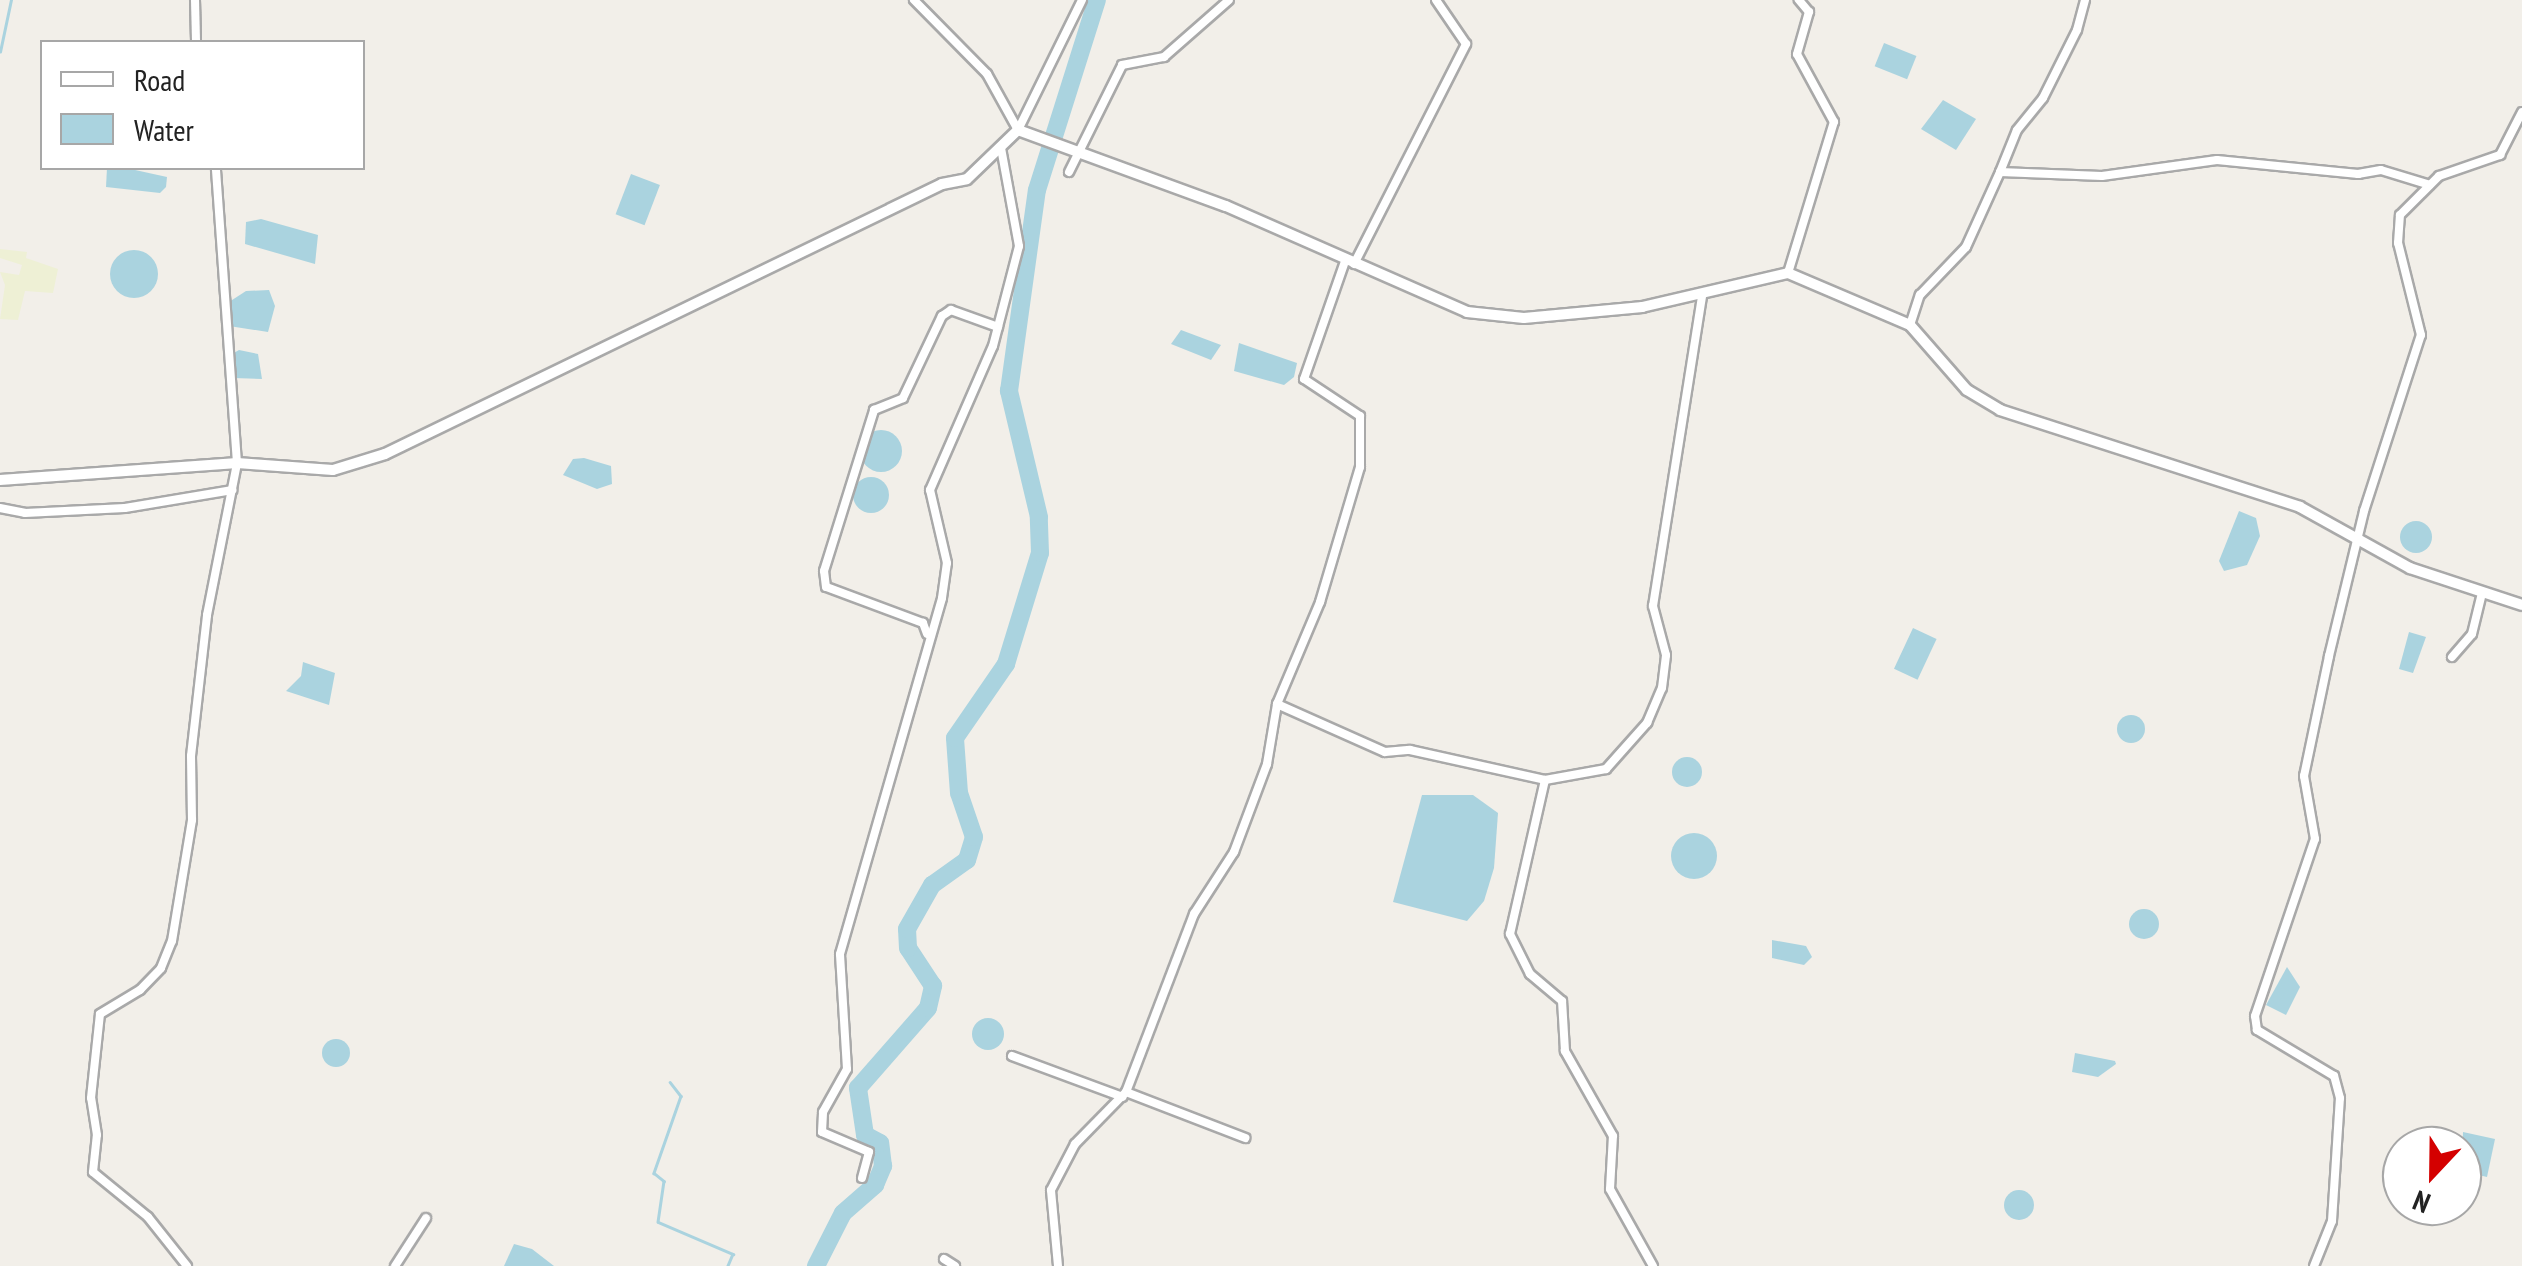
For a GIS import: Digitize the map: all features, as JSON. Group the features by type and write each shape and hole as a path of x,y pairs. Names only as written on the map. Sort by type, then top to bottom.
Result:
{"street":[{"path":"195,0 196,40"},
{"path":"914,0 987,74 1018,130 1226,206 1467,312 1524,318 1702,295 1788,273 1910,325 1968,390 2000,410 2300,506 2410,568 2522,605"},
{"path":"0,480 237,463 333,470 385,454 942,184 967,180 1018,130 1066,40 1082,0"},
{"path":"1069,172 1122,65 1164,57 1228,0"},
{"path":"1058,1266 1051,1190 1075,1144 1124,1094 1194,914 1234,852 1267,764 1276,704 1320,602 1360,467 1360,416 1304,379 1350,263 1466,44 1436,0"},
{"path":"1788,273 1834,122 1797,54 1809,12 1800,0"},
{"path":"1910,325 1920,295 1966,247 2017,130 2043,98 2077,30 2084,0"},
{"path":"2314,1266 2330,1232 2340,1098 2334,1076 2257,1030 2255,1016 2315,839 2304,776 2358,538 2421,336 2398,242 2400,216 2430,185 2500,155 2522,112"},
{"path":"862,1178 868,1152 822,1132 823,1112 847,1069 840,954 947,562 930,490 998,326 1020,246 1001,148"},
{"path":"2000,172 2102,176 2217,160 2358,174 2381,170 2430,185"},
{"path":"188,1266 148,1217 93,1172 93,1067 100,1014 140,990 161,968 172,941 192,820 191,756 207,615 237,463 216,170"},
{"path":"1276,704 1386,752 1410,750 1545,780 1606,769 1647,723 1662,688 1666,654 1653,606 1702,295"},
{"path":"928,636 922,623 826,587 824,571 863,428 874,410 903,398 942,316 951,310 998,326"},
{"path":"0,508 25,513 124,508 234,490"},
{"path":"2452,657 2472,634 2482,592"},
{"path":"1545,780 1510,934 1530,974 1562,1001 1564,1051 1614,1136 1610,1190 1653,1266"},
{"path":"1012,1056 1245,1138"},
{"path":"395,1266 426,1218"},
{"path":"944,1259 955,1266"}],"green space":[{"path":"0,249 27,252 26,258 58,269 53,293 25,291 18,320 0,319 5,285 0,272 19,275 22,265 0,258"}],"water":[{"path":"1884,43 1916,56 1907,79 1875,66"},
{"path":"1943,100 1976,119 1956,150 1921,129"},
{"path":"107,170 135,170 167,177 166,187 160,193 106,187"},
{"path":"631,174 660,185 645,225 616,214"},
{"path":"261,219 318,235 315,264 245,244 246,222"},
{"path":"134,250 151,257 158,274 151,291 134,298 117,291 110,274 117,257"},
{"path":"269,290 275,306 268,332 229,326 229,302 246,291"},
{"path":"1181,330 1221,345 1211,360 1171,344"},
{"path":"1239,343 1297,363 1294,377 1284,385 1234,371"},
{"path":"239,350 258,354 262,379 233,378 232,354"},
{"path":"881,430 896,436 902,451 896,466 881,472 866,466 860,451 866,436"},
{"path":"573,459 611,466 612,484 597,489 563,475"},
{"path":"871,477 884,482 889,495 884,508 871,513 858,508 853,495 858,482"},
{"path":"2239,511 2256,518 2260,536 2247,565 2224,571 2219,561"},
{"path":"2416,521 2428,525 2432,537 2428,549 2416,553 2404,549 2400,537 2404,525"},
{"path":"1913,628 1937,639 1918,680 1894,669"},
{"path":"2409,632 2426,637 2413,673 2399,669"},
{"path":"303,662 335,673 329,705 286,691 301,676"},
{"path":"2131,715 2141,719 2145,729 2141,739 2131,743 2121,739 2117,729 2121,719"},
{"path":"1687,757 1701,766 1702,772 1693,786 1687,787 1673,778 1672,772 1681,758"},
{"path":"1422,795 1473,795 1498,813 1494,868 1484,901 1467,921 1393,902"},
{"path":"1694,833 1710,840 1717,856 1710,872 1694,879 1678,872 1671,856 1678,840"},
{"path":"2144,909 2155,913 2159,924 2155,935 2144,939 2133,935 2129,924 2133,913"},
{"path":"1772,940 1806,946 1812,957 1804,965 1772,958"},
{"path":"2287,967 2300,987 2286,1015 2266,1005"},
{"path":"988,1018 999,1023 1004,1034 999,1045 988,1050 977,1045 972,1034 977,1023"},
{"path":"336,1039 346,1043 350,1053 346,1063 336,1067 326,1063 322,1053 326,1043"},
{"path":"2075,1053 2116,1064 2098,1077 2072,1072"},
{"path":"2482,1136 2495,1139 2487,1177 2482,1176"},
{"path":"2019,1190 2029,1195 2034,1205 2029,1215 2019,1220 2009,1215 2004,1205 2009,1195"},
{"path":"514,1244 532,1249 554,1266 504,1266"}],"waterway":[{"path":"0,52 11,0"},
{"path":"816,1266 843,1213 875,1185 883,1166 880,1143 865,1135 858,1088 928,1008 933,986 908,948 907,929 932,885 967,860 974,837 959,793 955,738 1006,664 1040,553 1039,517 1009,391 1037,190 1097,0"},
{"path":"670,1082 681,1096 654,1173 664,1181 658,1222 733,1254 728,1266"}]}
